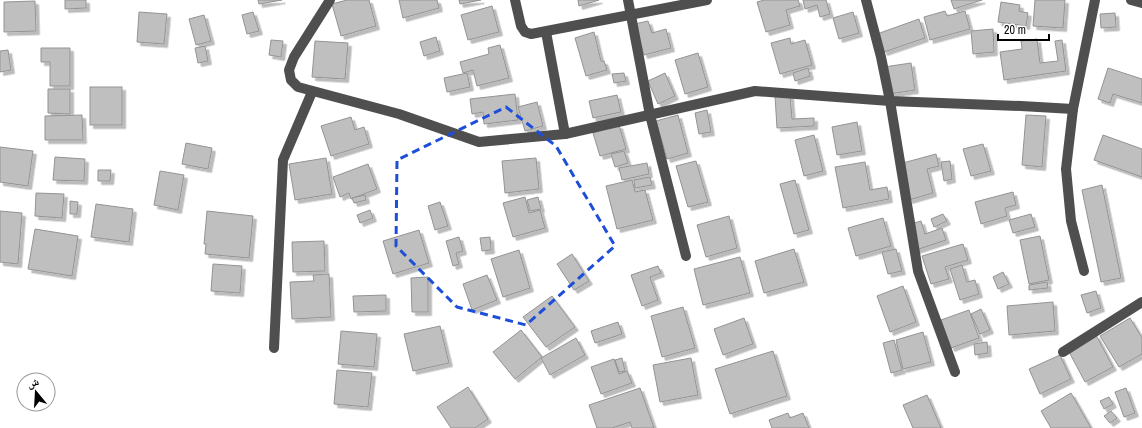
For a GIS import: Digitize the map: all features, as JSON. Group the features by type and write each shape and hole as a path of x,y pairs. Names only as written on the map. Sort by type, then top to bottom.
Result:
{"street":[{"path":"330,0 294,57 289,70 291,80 298,87 312,92 399,114 479,142 565,134 755,91 890,101 1073,109"},
{"path":"516,0 521,26 525,32 531,34 707,0"},
{"path":"628,0 650,115 686,256"},
{"path":"866,0 881,57 890,101 918,271 955,372"},
{"path":"1084,271 1071,221 1066,169 1073,109 1095,0"},
{"path":"1131,0 1142,3"},
{"path":"546,32 565,134"},
{"path":"274,348 283,160 312,92"},
{"path":"1063,352 1142,302"}],"highlighted area":[{"path":"506,107 556,146 615,246 526,325 457,307 396,246 397,160"}],"building":[{"path":"65,0 86,0 86,8 65,9"},
{"path":"258,0 282,0 259,4"},
{"path":"347,0 369,0 376,26 341,36 332,4"},
{"path":"399,0 437,0 439,8 403,18"},
{"path":"459,0 481,0 460,4"},
{"path":"578,0 599,0 579,6"},
{"path":"764,0 798,0 800,6 786,10 790,25 766,32 757,2"},
{"path":"803,0 826,0 830,14 820,17 817,5 805,9"},
{"path":"951,0 982,0 954,9"},
{"path":"1035,0 1065,0 1063,28 1033,26"},
{"path":"35,1 36,31 4,32 4,2"},
{"path":"1001,2 1020,5 1019,11 1028,13 1026,26 998,22"},
{"path":"492,6 499,32 468,40 461,15"},
{"path":"945,11 947,16 965,11 970,29 930,40 924,17"},
{"path":"139,12 167,14 164,44 137,42"},
{"path":"253,12 259,31 247,34 242,15"},
{"path":"853,12 859,33 839,39 833,18"},
{"path":"1115,13 1116,27 1101,28 1100,14"},
{"path":"204,15 211,41 196,45 189,19"},
{"path":"919,19 925,38 884,52 877,34"},
{"path":"648,21 652,33 666,29 671,48 644,55 635,24"},
{"path":"993,29 994,52 973,54 971,31"},
{"path":"594,32 601,61 604,61 607,70 586,76 575,38"},
{"path":"436,37 440,51 424,56 420,42"},
{"path":"790,38 791,44 805,40 812,65 780,74 771,43"},
{"path":"1037,39 1040,63 1058,61 1055,41 1062,40 1066,71 1004,80 1000,52 1022,49 1021,41"},
{"path":"271,40 283,41 281,57 269,55"},
{"path":"315,41 348,43 345,79 312,77"},
{"path":"500,45 509,78 477,86 473,70 463,73 460,62 489,54 488,48"},
{"path":"205,46 208,61 198,63 195,48"},
{"path":"41,48 70,48 70,86 50,86 50,62 41,62"},
{"path":"8,50 11,70 0,72 0,51"},
{"path":"698,53 708,87 685,94 675,60"},
{"path":"911,63 915,90 889,94 884,67"},
{"path":"808,68 810,76 795,81 793,73"},
{"path":"1108,68 1142,79 1142,103 1113,94 1110,103 1098,99"},
{"path":"467,73 470,87 447,92 444,78"},
{"path":"624,73 626,81 614,83 612,74"},
{"path":"665,73 675,96 658,104 648,81"},
{"path":"90,87 122,87 122,125 90,125"},
{"path":"48,89 70,89 70,114 48,113"},
{"path":"515,94 518,120 484,124 483,112 472,114 470,99"},
{"path":"617,95 621,112 593,118 589,101"},
{"path":"790,95 792,119 814,118 814,126 777,128 775,96"},
{"path":"537,102 543,126 525,131 518,107"},
{"path":"707,110 711,132 699,134 695,113"},
{"path":"82,115 83,140 45,140 45,116"},
{"path":"678,115 688,153 667,159 656,121"},
{"path":"1026,115 1046,116 1042,167 1022,165"},
{"path":"351,117 355,130 364,127 369,144 331,156 321,126"},
{"path":"857,122 862,151 837,155 832,127"},
{"path":"619,125 626,149 600,156 593,133"},
{"path":"814,135 823,171 804,176 795,140"},
{"path":"1103,135 1142,149 1142,177 1094,160"},
{"path":"186,143 212,148 208,169 182,164"},
{"path":"983,144 991,171 971,176 963,149"},
{"path":"0,147 33,151 28,186 0,182"},
{"path":"624,151 628,163 615,167 611,154"},
{"path":"936,154 939,166 927,169 933,193 909,200 899,164"},
{"path":"55,157 85,159 84,181 53,180"},
{"path":"326,158 332,194 295,200 289,164"},
{"path":"536,158 539,189 505,193 502,161"},
{"path":"696,161 708,202 688,207 676,166"},
{"path":"950,161 952,179 944,181 941,162"},
{"path":"865,162 870,190 887,187 889,199 843,208 835,167"},
{"path":"647,163 649,174 622,180 619,168"},
{"path":"368,164 377,189 351,199 349,193 340,197 333,177"},
{"path":"98,170 111,170 110,181 98,181"},
{"path":"160,171 184,175 178,210 154,205"},
{"path":"650,177 652,185 635,188 634,180"},
{"path":"632,180 635,192 645,190 653,220 617,229 606,186"},
{"path":"795,180 809,230 794,234 780,184"},
{"path":"1102,185 1121,278 1101,282 1082,190"},
{"path":"1013,192 1016,205 1005,208 1007,216 981,224 975,202"},
{"path":"36,193 64,194 62,218 35,216"},
{"path":"365,195 366,200 354,203 352,198"},
{"path":"525,197 529,213 540,210 545,228 513,237 503,203"},
{"path":"538,197 541,209 530,211 527,200"},
{"path":"70,201 78,202 77,214 70,214"},
{"path":"440,202 448,226 435,230 428,206"},
{"path":"96,204 133,209 129,242 91,237"},
{"path":"370,210 373,218 360,223 357,215"},
{"path":"0,211 22,213 18,264 0,262"},
{"path":"207,211 253,216 249,258 205,254 206,244 204,244"},
{"path":"943,214 947,221 934,227 931,219"},
{"path":"1031,214 1035,227 1013,233 1009,220"},
{"path":"729,216 737,248 706,257 697,225"},
{"path":"883,218 891,246 856,256 848,228"},
{"path":"921,221 925,234 942,228 946,240 916,250 908,225"},
{"path":"35,229 78,236 72,276 28,269"},
{"path":"419,230 429,263 393,274 383,241"},
{"path":"1040,236 1049,280 1029,284 1020,240"},
{"path":"459,237 463,251 456,253 459,264 453,266 446,241"},
{"path":"490,237 491,250 482,251 480,238"},
{"path":"324,241 325,271 293,272 292,242"},
{"path":"963,244 968,260 945,267 949,279 931,284 922,256"},
{"path":"794,249 804,282 764,293 755,261"},
{"path":"896,249 902,271 888,274 882,252"},
{"path":"519,250 530,288 503,297 491,259"},
{"path":"572,254 589,281 574,290 557,264"},
{"path":"740,257 750,293 703,305 694,269"},
{"path":"213,264 242,266 240,293 211,291"},
{"path":"962,265 967,282 975,280 979,294 960,300 950,269"},
{"path":"658,266 661,273 650,277 658,300 642,306 631,275"},
{"path":"1003,272 1009,284 998,289 993,277"},
{"path":"329,274 331,317 292,319 290,282 314,281 313,275"},
{"path":"487,275 497,300 472,310 463,284"},
{"path":"428,277 428,312 412,312 411,278"},
{"path":"1047,282 1048,288 1029,290 1029,285"},
{"path":"903,286 916,322 890,332 877,296"},
{"path":"1096,291 1101,308 1087,313 1081,295"},
{"path":"386,295 386,311 354,312 353,296"},
{"path":"552,296 575,327 546,347 523,317"},
{"path":"1053,302 1055,331 1009,335 1007,306"},
{"path":"683,307 695,348 662,357 651,316"},
{"path":"981,309 990,330 980,334 971,314"},
{"path":"969,310 979,338 951,348 941,320"},
{"path":"744,318 753,344 723,355 714,329"},
{"path":"1130,318 1142,338 1142,354 1119,367 1100,336"},
{"path":"618,322 622,334 595,343 591,331"},
{"path":"440,326 449,363 413,371 404,334"},
{"path":"521,330 542,357 515,379 493,352"},
{"path":"341,331 377,334 374,367 338,364"},
{"path":"923,332 931,362 903,369 896,340"},
{"path":"1096,335 1113,367 1085,382 1068,350"},
{"path":"576,338 585,355 550,375 541,358"},
{"path":"894,340 902,370 891,373 883,343"},
{"path":"987,342 988,353 975,355 974,344"},
{"path":"773,351 787,396 730,414 715,369"},
{"path":"1060,355 1071,379 1040,394 1029,369"},
{"path":"622,358 625,371 619,372 615,360"},
{"path":"691,358 698,395 660,402 653,365"},
{"path":"614,359 619,374 627,371 632,383 601,394 591,367"},
{"path":"337,370 372,373 368,407 334,404"},
{"path":"468,387 488,419 475,428 451,428 437,407"},
{"path":"640,388 654,428 632,428 630,422 612,428 597,428 589,405"},
{"path":"1126,388 1135,413 1124,417 1115,392"},
{"path":"1071,393 1091,428 1051,428 1041,411"},
{"path":"927,395 941,428 913,428 903,405"},
{"path":"1109,397 1113,404 1104,409 1100,401"},
{"path":"1111,411 1117,418 1110,423 1104,416"},
{"path":"788,413 790,418 803,413 809,428 772,428 769,420"}]}
